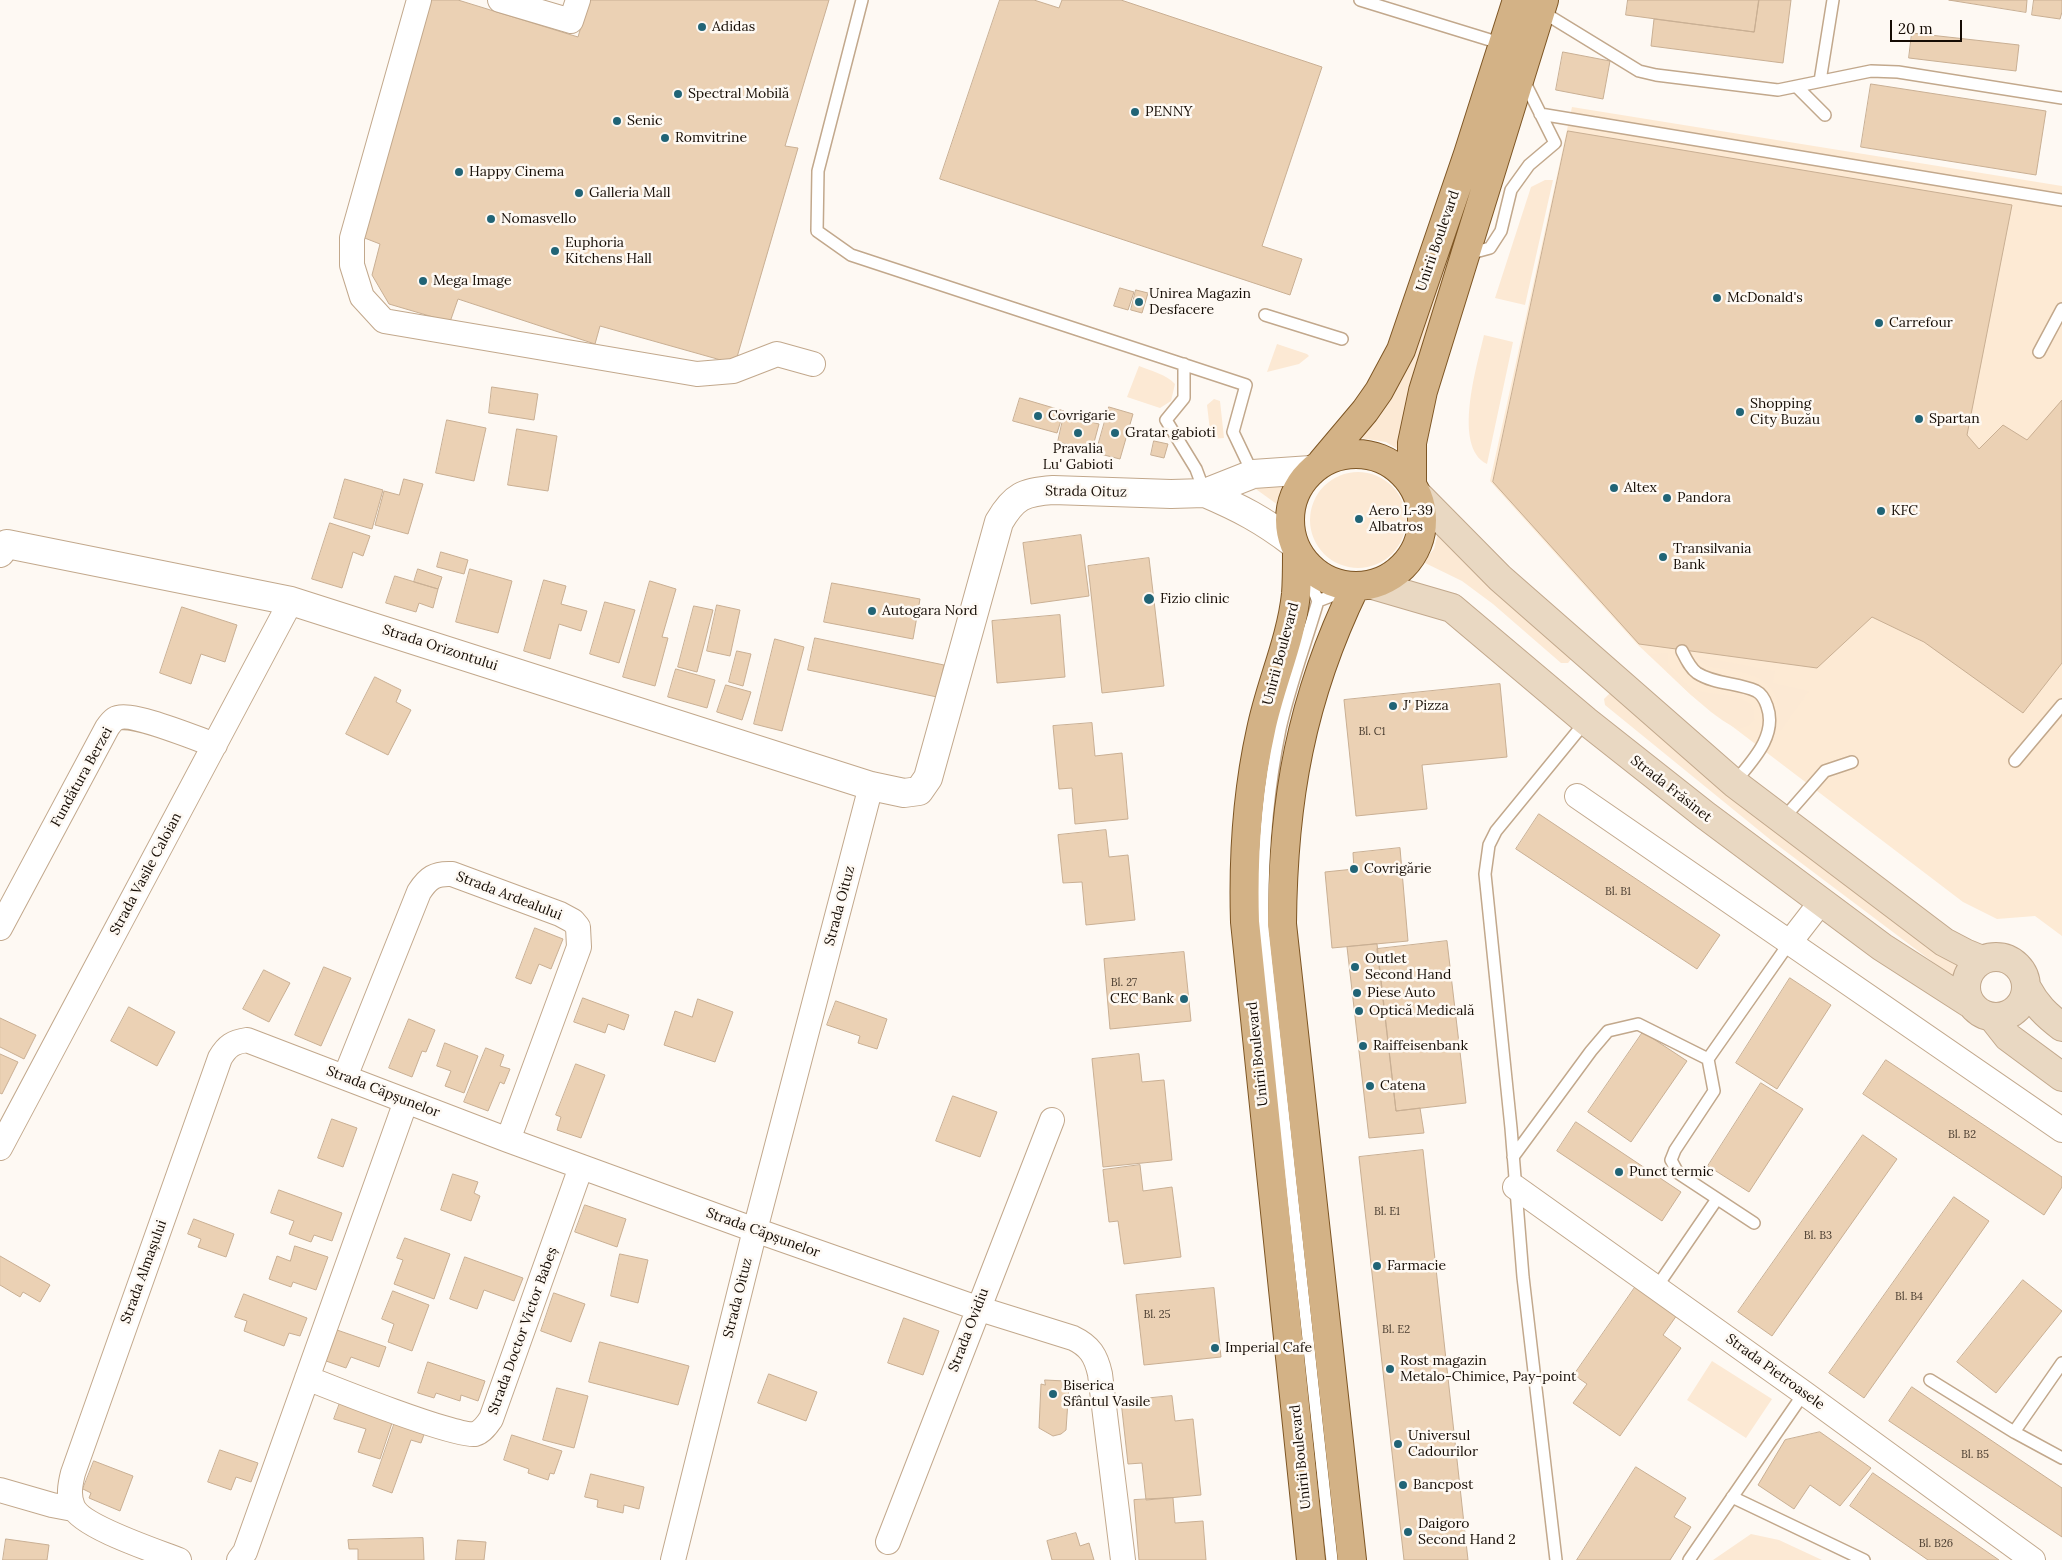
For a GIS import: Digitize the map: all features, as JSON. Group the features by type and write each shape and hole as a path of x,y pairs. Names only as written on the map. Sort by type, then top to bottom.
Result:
{"main road":[{"name":"Unirii Boulevard","path":"1316,466 1365,411 1379,392 1400,350 1468,154 1503,44 1534,4"},
{"name":"Unirii Boulevard","path":"1415,489 1412,443 1423,391 1521,75 1534,4"},
{"path":"1415,489 1423,517 1421,535 1414,552 1403,567 1389,578 1364,586 1338,584 1322,577 1308,566 1295,548 1289,517 1295,492 1316,466 1346,454 1371,455 1394,465 1500,578 1734,782 1944,942 1982,960"},
{"name":"Unirii Boulevard","path":"1295,548 1296,595 1292,618 1261,728 1251,783 1244,874 1244,922 1311,1560"},
{"path":"1352,1560 1282,924 1282,877 1290,789 1301,737 1324,656 1335,628 1364,586"},
{"name":"Strada Frăsinet","path":"1364,586 1452,608 1586,721 1704,815 1882,947 1969,1003"},
{"path":"1992,957 2003,958 2020,968 2025,978 2026,988 2025,997 2020,1006 2012,1013 2003,1017 1993,1018 1984,1016 1969,1003 1966,983 1968,974 1974,966 1982,960 1992,957"},
{"path":"2026,988 2046,1016 2062,1027"},
{"path":"1993,1018 2008,1037 2062,1077"}],"street":[{"path":"419,0 352,238 352,265 362,297 384,321 698,374 733,371 777,354 813,364"},
{"path":"500,0 572,21 578,0"},
{"name":"Strada Oituz","path":"1205,494 1253,474 1316,466"},
{"name":"Strada Oituz","path":"673,1560 755,1230 871,786 904,793 918,791 928,778 999,522 1009,506 1019,496 1034,491 1205,494 1242,509 1268,524 1295,548"},
{"name":"Strada Orizontului","path":"2,546 291,601 871,786"},
{"name":"Strada Vasile Caloian","path":"0,1148 291,601"},
{"name":"Fundătura Berzei","path":"0,928 107,728 115,719 126,716 139,719 215,745"},
{"path":"1577,796 2062,1130"},
{"name":"Strada Ardealului","path":"345,1077 419,892 425,882 433,876 452,874 560,914 573,921 578,927 579,947 508,1140"},
{"path":"1790,942 1821,902"},
{"name":"Strada Căpșunelor","path":"235,1042 247,1040 253,1042 581,1167 977,1308 1073,1338 1085,1344 1093,1352 1100,1374 1123,1560"},
{"name":"Strada Almașului","path":"73,1508 69,1492 73,1474 220,1058 226,1048 235,1042"},
{"path":"240,1560 245,1552 406,1101"},
{"name":"Strada Ovidiu","path":"888,1542 977,1308 1052,1120"},
{"name":"Strada Doctor Victor Babeș","path":"307,1378 448,1430 474,1434 483,1430 491,1419 581,1167"},
{"name":"Strada Pietroasele","path":"1516,1187 2033,1560"},
{"path":"0,1490 52,1505 73,1508 87,1522 178,1560"}],"lane":[{"path":"862,0 818,171 817,231 851,255 1246,385 1233,432 1253,474"},
{"path":"1360,0 1503,44"},
{"path":"1820,82 1833,0"},
{"path":"1534,4 1639,71 1656,75 1757,89 1778,90 1871,71 1898,72 2062,98"},
{"path":"1466,254 1490,248 1501,231 1511,190 1529,165 1555,143 1521,75"},
{"path":"1797,87 1825,115"},
{"path":"1540,114 2062,200"},
{"path":"2039,352 2062,309"},
{"path":"1265,315 1342,339"},
{"path":"1184,364 1184,398 1166,420 1196,469 1205,494"},
{"path":"1295,548 1318,601 1281,728 1270,790 1262,874 1263,924 1332,1560"},
{"path":"1318,601 1364,586"},
{"path":"1682,651 1695,671 1704,677 1757,691 1766,703 1769,721 1762,748 1734,782"},
{"path":"2015,761 2062,705"},
{"path":"1556,1560 1523,1277 1514,1157 1485,874 1490,845 1496,831 1586,721"},
{"path":"1783,819 1826,771 1852,762"},
{"path":"1754,1223 1678,1173 1672,1160 1675,1150 1714,1091 1708,1060 1790,942"},
{"path":"1514,1157 1591,1051 1608,1031 1638,1024 1708,1060"},
{"path":"1656,1288 1717,1199"},
{"path":"2014,1432 2062,1363"},
{"path":"1930,1380 2014,1432 2062,1458"},
{"path":"1689,1560 1804,1393"},
{"path":"1732,1497 1864,1560"}],"shaded area":[{"name":"Shopping City Buzău","path":"1572,107 2062,186 2062,936 2035,916 1997,919 1963,902 1691,695 1637,644 1490,481"},
{"path":"1545,180 1553,180 1525,305 1495,298 1531,187"},
{"path":"1464,208 1467,209 1399,450 1386,442 1360,438 1422,328"},
{"path":"1484,335 1513,342 1487,464 1477,455 1471,441 1469,424 1473,385"},
{"path":"1277,344 1309,356 1299,364 1267,372"},
{"path":"1139,366 1163,375 1175,384 1171,401 1160,408 1127,397"},
{"path":"1214,399 1220,401 1224,438 1211,439 1207,405"},
{"path":"1358,472 1376,475 1392,486 1403,502 1406,520 1403,538 1392,554 1376,565 1358,568 1340,565 1324,554 1313,538 1310,520 1313,502 1324,486 1340,475"},
{"path":"1285,478 1286,488 1282,504 1278,505 1253,487"},
{"path":"1438,533 1572,658 1568,663 1561,663 1493,604 1462,581 1423,562 1434,549"},
{"path":"1668,653 1668,664 1686,684 1701,691 1742,699 1754,710 1754,720 1748,726 1739,729 1705,707 1649,654"},
{"path":"1696,656 1775,671 1773,683 1809,691 1780,731 1777,703 1774,693 1768,685 1750,675 1708,666"},
{"path":"1610,693 1615,694 1959,963 1957,975 1950,975 1772,841 1605,705 1604,699"},
{"path":"1712,1361 1772,1399 1746,1438 1687,1400"},
{"path":"1751,1534 1779,1540 1822,1560 1713,1560"}],"building":[{"name":"Galleria Mall","path":"426,0 458,0 578,37 589,0 829,0 785,146 798,148 735,364 600,326 595,344 458,299 450,322 389,304 372,275 380,244 362,237"},
{"name":"PENNY","path":"1000,0 1034,0 1059,8 1062,0 1121,0 1322,67 1262,246 1302,259 1290,295 940,179"},
{"path":"1628,0 1759,0 1754,32 1626,15"},
{"path":"1759,0 1791,0 1783,63 1651,46 1654,19 1754,32"},
{"path":"1949,0 2027,0 2026,12"},
{"path":"2034,0 2062,0 2060,19 2032,15"},
{"path":"1912,33 2019,45 2016,71 1909,58"},
{"path":"1563,52 1610,61 1603,99 1556,90"},
{"path":"1871,84 2046,111 2036,175 1861,147"},
{"name":"Shopping City Buzău","path":"1568,131 2012,205 1967,435 1979,449 2003,425 2027,440 2062,400 2062,663 2023,713 1924,642 1872,617 1817,668 1639,644 1493,482"},
{"path":"1120,288 1134,292 1128,310 1114,306"},
{"name":"Unirea Magazin Desfacere","path":"1136,290 1148,293 1142,313 1131,310"},
{"path":"492,387 538,394 534,420 489,413"},
{"name":"Covrigarie","path":"1020,398 1064,411 1057,433 1013,421"},
{"name":"Gratar gabioti","path":"1109,407 1133,414 1120,459 1096,453"},
{"name":"Pravalia Lu' Gabioti","path":"1064,415 1099,424 1092,450 1058,442"},
{"path":"447,420 486,428 474,481 436,473"},
{"path":"517,429 557,436 548,491 508,485"},
{"path":"1154,441 1168,444 1164,458 1151,455"},
{"path":"345,479 383,490 372,529 334,518"},
{"path":"404,479 423,484 408,534 375,525 384,491 399,495"},
{"path":"330,523 370,536 363,556 353,552 342,588 312,579"},
{"path":"1081,535 1089,596 1031,604 1023,543"},
{"path":"441,552 468,560 464,574 437,567"},
{"path":"1149,558 1164,686 1102,693 1088,566"},
{"path":"418,569 442,577 438,589 414,582"},
{"path":"470,569 512,581 498,633 456,622"},
{"path":"395,576 438,589 433,608 419,603 416,612 386,603"},
{"path":"544,580 566,586 561,604 587,611 581,631 559,624 550,659 524,651"},
{"path":"650,581 676,589 662,637 668,638 655,686 623,677"},
{"name":"Autogara Nord","path":"832,583 920,599 913,639 824,622"},
{"path":"605,602 635,610 619,663 590,654"},
{"path":"717,605 740,610 730,656 707,651"},
{"path":"694,606 713,610 697,672 678,667"},
{"path":"182,607 237,625 225,662 201,654 191,684 160,673"},
{"path":"1060,615 1065,677 997,683 992,621"},
{"path":"815,638 944,665 937,697 808,670"},
{"path":"775,639 804,647 782,731 754,724"},
{"path":"737,651 751,654 743,686 729,682"},
{"path":"676,669 715,680 707,708 668,697"},
{"path":"375,677 401,690 396,702 411,710 388,755 346,734"},
{"path":"1500,684 1507,757 1422,765 1427,809 1356,816 1344,700"},
{"path":"726,685 751,692 742,720 717,712"},
{"path":"1092,723 1095,756 1122,753 1128,819 1075,824 1072,788 1059,789 1053,726"},
{"path":"1539,814 1720,935 1697,969 1516,849"},
{"path":"1106,830 1109,857 1128,855 1135,920 1086,925 1082,882 1063,883 1058,835"},
{"path":"1400,848 1408,941 1332,948 1325,872 1354,869 1353,853"},
{"path":"535,928 563,939 551,969 539,964 531,984 516,978"},
{"path":"1447,941 1466,1103 1396,1111 1377,949"},
{"path":"1377,944 1396,1111 1420,1108 1424,1133 1369,1138 1347,947"},
{"path":"1184,952 1191,1021 1110,1029 1104,959"},
{"path":"324,967 351,978 321,1046 295,1035"},
{"path":"264,970 290,983 269,1022 243,1009"},
{"path":"1790,978 1831,1005 1777,1089 1736,1063"},
{"path":"583,998 629,1015 624,1030 608,1024 605,1033 574,1022"},
{"path":"698,999 733,1012 715,1062 664,1045 675,1011 692,1017"},
{"path":"836,1001 887,1019 877,1049 858,1043 860,1036 827,1025"},
{"path":"129,1007 175,1032 157,1066 111,1041"},
{"path":"0,1018 36,1035 24,1059 0,1047"},
{"path":"409,1019 435,1030 426,1052 422,1051 412,1077 389,1068"},
{"path":"1643,1032 1687,1061 1631,1142 1588,1112"},
{"path":"445,1043 478,1056 464,1093 445,1086 451,1071 437,1066"},
{"path":"486,1048 504,1055 500,1066 510,1069 504,1084 500,1082 488,1111 464,1102"},
{"path":"0,1054 18,1062 2,1094 0,1093"},
{"path":"1139,1054 1142,1082 1164,1080 1172,1160 1103,1167 1092,1059"},
{"path":"1886,1060 2062,1177 2062,1187 2044,1215 1863,1094"},
{"path":"576,1064 605,1075 581,1138 557,1130 561,1117 556,1115"},
{"path":"1761,1083 1803,1109 1749,1192 1708,1166"},
{"path":"953,1096 997,1112 980,1157 936,1141"},
{"path":"332,1119 357,1128 343,1167 318,1158"},
{"name":"Punct termic","path":"1576,1122 1681,1192 1662,1221 1557,1151"},
{"path":"1863,1135 1897,1159 1772,1336 1738,1312"},
{"path":"1423,1150 1468,1560 1404,1560 1359,1157"},
{"path":"1140,1165 1143,1191 1172,1187 1181,1257 1124,1264 1118,1221 1109,1222 1103,1170"},
{"path":"453,1174 478,1182 474,1193 480,1196 471,1221 441,1210"},
{"path":"279,1190 342,1213 332,1241 314,1235 311,1242 289,1234 294,1221 271,1213"},
{"path":"1954,1197 1989,1221 1864,1398 1829,1373"},
{"path":"585,1205 626,1219 617,1247 575,1232"},
{"path":"194,1219 234,1234 226,1257 198,1247 201,1239 188,1234"},
{"path":"405,1238 450,1254 434,1299 394,1284 403,1260 397,1258"},
{"path":"295,1246 328,1257 316,1290 293,1282 291,1287 269,1279 277,1256 290,1261"},
{"path":"620,1254 648,1260 638,1303 611,1296"},
{"path":"0,1256 50,1285 40,1302 23,1292 20,1297 0,1285"},
{"path":"465,1257 523,1278 514,1301 484,1290 477,1309 450,1299"},
{"path":"2023,1280 2062,1311 1996,1393 1957,1362"},
{"path":"1636,1286 1677,1315 1663,1335 1681,1348 1620,1436 1573,1403 1587,1384 1574,1375"},
{"path":"1214,1288 1221,1357 1144,1365 1136,1295"},
{"path":"393,1291 429,1305 412,1351 388,1342 394,1324 382,1319"},
{"path":"554,1293 585,1304 571,1342 541,1331"},
{"path":"244,1294 307,1318 300,1336 289,1333 284,1346 244,1331 247,1321 235,1317"},
{"path":"904,1318 939,1331 923,1375 888,1363"},
{"path":"337,1330 386,1347 379,1367 351,1357 346,1368 326,1361"},
{"path":"600,1342 689,1366 678,1405 589,1382"},
{"path":"428,1362 485,1381 478,1401 461,1395 460,1401 436,1393 434,1398 418,1393"},
{"path":"769,1374 817,1392 806,1421 758,1403"},
{"path":"1045,1380 1065,1381 1065,1386 1069,1386 1066,1430 1061,1434 1053,1436 1039,1428 1041,1384 1045,1385"},
{"path":"1912,1387 2062,1488 2062,1537 1889,1421"},
{"path":"557,1388 588,1396 574,1448 543,1440"},
{"path":"1172,1396 1175,1421 1193,1419 1201,1495 1146,1500 1142,1463 1128,1464 1121,1401"},
{"path":"341,1400 394,1417 380,1459 358,1452 366,1429 334,1419"},
{"path":"397,1416 427,1426 421,1443 411,1440 392,1493 373,1486"},
{"path":"1820,1432 1871,1468 1840,1506 1810,1485 1794,1509 1758,1485 1785,1440"},
{"path":"512,1435 562,1451 554,1474 550,1473 548,1480 528,1473 529,1469 504,1460"},
{"path":"220,1450 258,1463 251,1482 236,1477 231,1490 208,1482"},
{"path":"94,1461 133,1476 120,1511 89,1498 91,1493 83,1489"},
{"path":"1636,1467 1686,1498 1674,1517 1691,1527 1670,1560 1577,1560"},
{"path":"1873,1473 1999,1560 1928,1560 1850,1506"},
{"path":"591,1474 644,1487 639,1509 624,1505 623,1513 597,1507 598,1500 585,1497"},
{"path":"1173,1498 1175,1523 1203,1521 1206,1560 1139,1560 1134,1500"},
{"path":"1076,1533 1080,1546 1089,1543 1094,1560 1052,1560 1047,1541"},
{"path":"423,1538 424,1560 358,1560 358,1549 349,1549 348,1540"},
{"path":"6,1539 49,1545 47,1560 3,1560"},
{"path":"458,1540 486,1542 484,1560 456,1560"}],"place":[{"name":"Adidas","path":"702,27"},
{"name":"Spectral Mobilă","path":"678,94"},
{"name":"PENNY","path":"1135,112"},
{"name":"Senic","path":"617,121"},
{"name":"Romvitrine","path":"665,138"},
{"name":"Happy Cinema","path":"459,172"},
{"name":"Galleria Mall","path":"579,193"},
{"name":"Nomasvello","path":"491,219"},
{"name":"Euphoria Kitchens Hall","path":"555,251"},
{"name":"Mega Image","path":"423,281"},
{"name":"McDonald's","path":"1717,298"},
{"name":"Unirea Magazin Desfacere","path":"1139,302"},
{"name":"Carrefour","path":"1879,323"},
{"name":"Shopping City Buzău","path":"1740,412"},
{"name":"Covrigarie","path":"1038,416"},
{"name":"Spartan","path":"1919,419"},
{"name":"Pravalia Lu' Gabioti","path":"1078,433"},
{"name":"Gratar gabioti","path":"1115,433"},
{"name":"Altex","path":"1614,488"},
{"name":"Pandora","path":"1667,498"},
{"name":"KFC","path":"1881,511"},
{"name":"Aero L-39 Albatros","path":"1359,519"},
{"name":"Transilvania Bank","path":"1663,557"},
{"name":"Fizio clinic","path":"1149,599"},
{"name":"Autogara Nord","path":"872,611"},
{"name":"J' Pizza","path":"1393,706"},
{"name":"Covrigărie","path":"1354,869"},
{"name":"Outlet Second Hand","path":"1355,967"},
{"name":"Piese Auto","path":"1357,993"},
{"name":"CEC Bank","path":"1184,999"},
{"name":"Optică Medicală","path":"1359,1011"},
{"name":"Raiffeisenbank","path":"1363,1046"},
{"name":"Catena","path":"1370,1086"},
{"name":"Punct termic","path":"1619,1172"},
{"name":"Farmacie","path":"1377,1266"},
{"name":"Imperial Cafe","path":"1215,1348"},
{"name":"Rost magazin Metalo-Chimice, Pay-point","path":"1390,1369"},
{"name":"Biserica Sfântul Vasile","path":"1053,1394"},
{"name":"Universul Cadourilor","path":"1398,1444"},
{"name":"Bancpost","path":"1403,1485"},
{"name":"Daigoro Second Hand 2","path":"1408,1532"}]}
